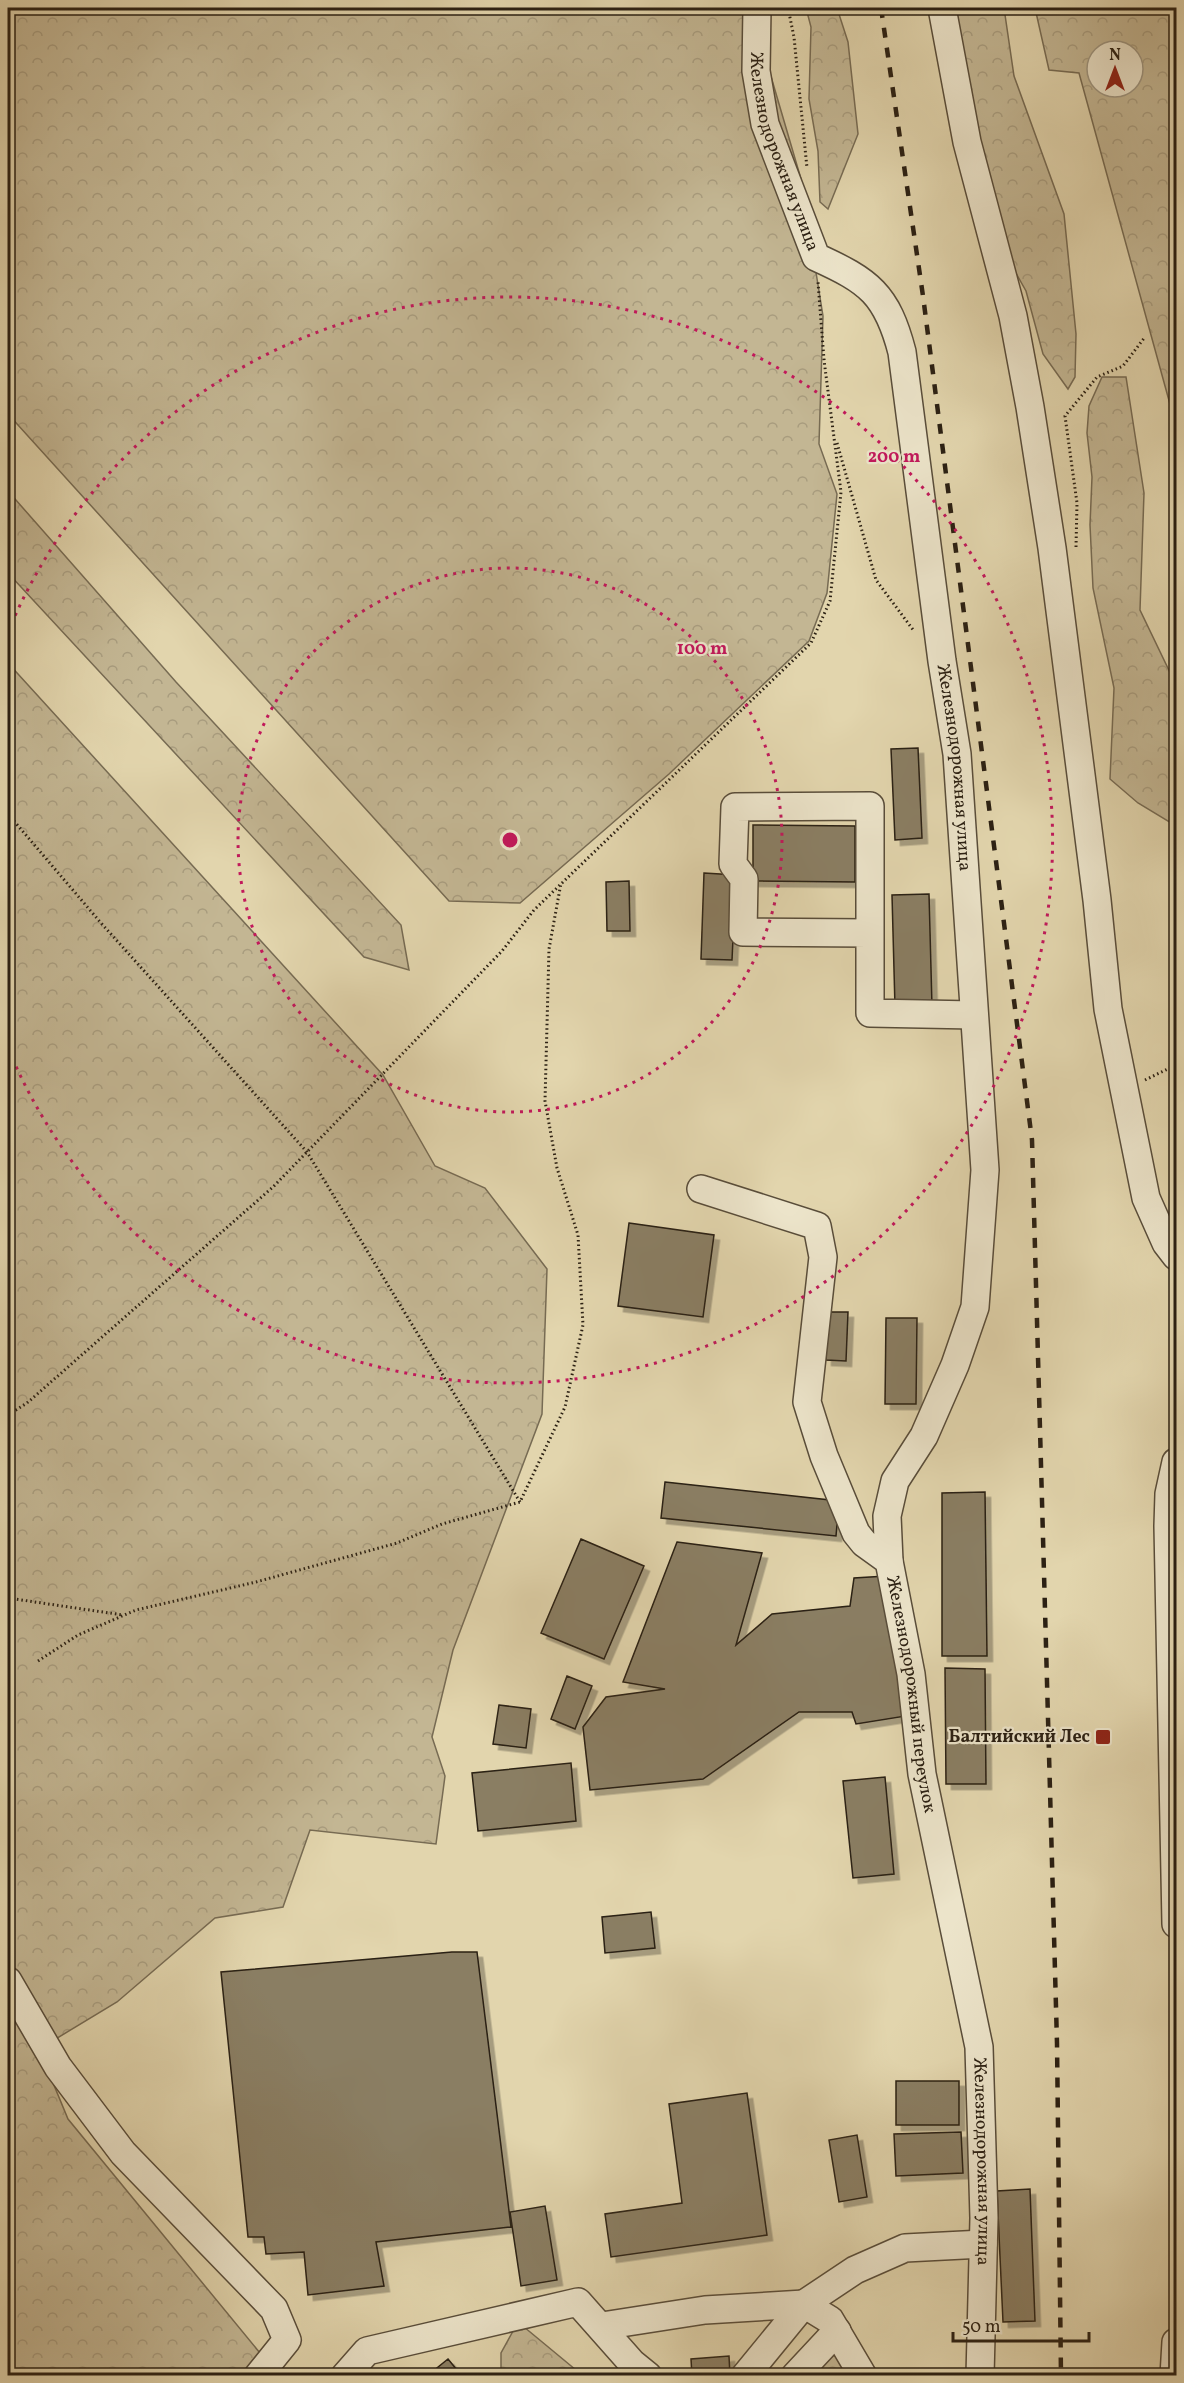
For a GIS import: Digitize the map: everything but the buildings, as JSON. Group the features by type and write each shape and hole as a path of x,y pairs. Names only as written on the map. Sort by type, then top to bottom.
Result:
{"street":[{"name":"Железнодорожная улица","path":"757,8 756,71 765,124 816,257 852,274 879,297 894,320 902,352 942,661 957,754 986,1170 975,1307 955,1365 924,1436 895,1481 887,1516 889,1561"},
{"path":"942,8 968,142 1013,316 1030,407 1052,548 1097,900 1108,1009 1146,1198 1166,1243 1176,1256"},
{"path":"868,933 743,932 744,879 733,864 735,807 870,806 868,933 870,1013 974,1015"},
{"name":"Железнодорожный переулок","path":"701,1189 817,1226 823,1257 807,1402 824,1456 856,1533 864,1543 889,1561 911,1674 922,1774 958,1948"},
{"path":"1176,1461 1169,1494 1168,1526 1176,1924"},
{"name":"Железнодорожная улица","path":"958,1948 979,2047 983,2244 980,2376"},
{"path":"8,1981 58,2067 123,2153 274,2309 287,2340 258,2376"},
{"path":"745,2376 804,2304 855,2270 905,2248 983,2244"},
{"path":"345,2376 367,2351 578,2302 602,2326 632,2363 648,2376"},
{"path":"602,2326 705,2310 804,2304 830,2320 863,2376"},
{"path":"795,2376 837,2331"},
{"path":"1174,2376 1176,2342"}],"path":[{"path":"788,8 794,37 808,173"},
{"path":"8,1415 27,1403 273,1187 501,951 534,910 811,643 830,601 841,492 829,409 816,257"},
{"path":"829,409 876,580 899,614 942,661"},
{"path":"8,814 101,923 307,1152 520,1502"},
{"path":"38,1661 78,1635 125,1615 397,1543 442,1524 520,1502 565,1407 583,1325 578,1235 557,1168 545,1101 549,949 561,883"},
{"path":"8,1598 125,1615"}],"green space":[{"path":"8,8 761,8 765,56 801,179 823,316 819,444 837,494 827,593 809,641 669,774 520,903 449,901 8,414"},
{"path":"806,8 837,8 848,42 858,134 828,209 820,202 818,151 809,99 811,27"},
{"path":"956,8 1004,8 1014,76 1064,214 1076,334 1075,377 1068,389 1043,354 1026,291 994,234"},
{"path":"1035,8 1176,8 1176,426 1086,99 1145,99 1145,39 1085,39 1085,95 1079,73 1049,70"},
{"path":"1102,377 1126,377 1144,493 1140,610 1176,685 1176,826 1138,803 1110,779 1114,688 1093,588 1090,525 1092,477 1087,433 1089,406"},
{"path":"8,491 176,682 401,925 409,970 364,957 8,573"},
{"path":"8,663 383,1075 435,1166 485,1188 547,1269 542,1414 453,1650 432,1737 445,1776 436,1844 310,1830 283,1907 215,1918 117,2002 39,2049 68,2119 278,2375 8,2375"},
{"path":"518,2322 582,2375 501,2376 501,2353"},
{"path":"840,2349 855,2376 812,2376"}],"railway":[{"path":"881,8 923,296 1032,1140 1057,2043 1061,2376"}],"place":[{"name":"Балтийский Лес","path":"1103,1737"}]}
